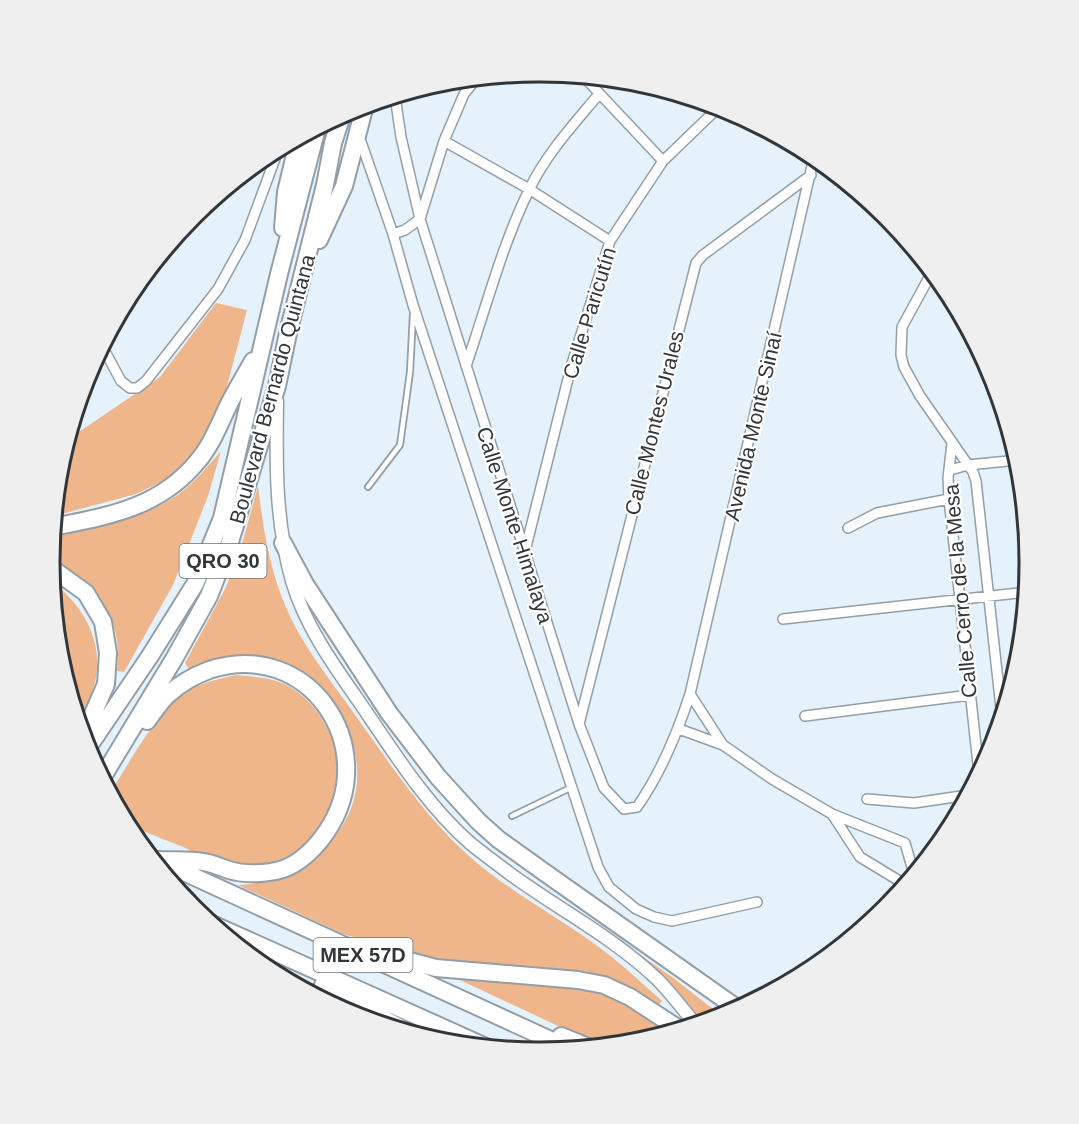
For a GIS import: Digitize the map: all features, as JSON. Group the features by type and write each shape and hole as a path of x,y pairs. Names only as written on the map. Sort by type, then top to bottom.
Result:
{"highway":[{"path":"303,275 344,186 362,117"},
{"name":"Boulevard Bernardo Quintana","path":"107,770 209,596 230,542 277,386 338,127"},
{"name":"Boulevard Bernardo Quintana","path":"94,739 195,584 222,518 261,348 314,139"},
{"path":"281,267 286,192 296,149"},
{"path":"62,525 119,513 147,502 173,486 198,462 261,348"},
{"path":"283,543 305,584 388,713 438,777 478,821 534,866 729,1002"},
{"path":"60,575 86,593 103,622 108,653 106,684 88,725"},
{"path":"107,770 170,693 198,674 227,664 254,663 280,669 301,681 321,698 335,721 345,745 348,768 344,792 335,818 318,845 285,868 262,872 238,872 194,860 163,859"},
{"name":"MEX 57D","path":"169,866 553,1041"},
{"path":"266,910 312,924 343,940 379,953 436,968 578,980 604,985 630,997 670,1023"},
{"name":"MEX 57D","path":"241,937 456,1034"},
{"path":"264,947 282,962 366,1009"},
{"path":"451,995 522,1019 571,1040"}],"street":[{"path":"592,86 663,161"},
{"path":"393,234 405,230 420,219 444,141 469,88"},
{"path":"465,367 510,235 529,189 554,148 599,94"},
{"name":"Calle Monte Himalaya","path":"396,105 401,137 420,219 579,724 604,788 624,809 637,807 648,793 679,729 690,694"},
{"name":"Calle Paricutín","path":"524,553 571,367 610,241 663,161 711,115"},
{"path":"358,135 393,234 413,305 598,867 609,887 636,909 654,917 672,921 757,902"},
{"path":"444,141 529,189 610,241"},
{"path":"107,355 121,381 130,388 137,388 146,381 218,289 245,240 274,163"},
{"name":"Avenida Monte Sinaí","path":"690,694 812,168"},
{"name":"Calle Montes Urales","path":"579,724 696,263 703,255 811,175"},
{"name":"Calle Cerro de la Mesa","path":"927,281 902,327 901,354 904,367 920,396 968,465 976,481 1000,697"},
{"path":"277,386 276,484 283,543 302,608 324,650 393,751 440,812 469,842 510,874 645,968 690,1017"},
{"name":"Calle Cerro de la Mesa","path":"952,443 948,477 949,499 978,756"},
{"path":"950,470 968,465 1008,461"},
{"path":"848,528 877,513 949,499"},
{"path":"783,619 1018,593"},
{"path":"690,694 723,745"},
{"path":"805,716 970,695"},
{"path":"679,729 723,745 772,779 832,813 905,843 911,865"},
{"path":"867,799 914,803 958,796"},
{"path":"832,813 860,857 898,880"}],"lane":[{"path":"368,487 400,445 410,372 413,305"},
{"path":"512,816 572,787"}],"shaded area":[{"path":"216,303 247,310 221,409 196,450 167,479 136,494 63,514 69,468 78,433 160,377"},
{"path":"221,451 208,496 173,585 124,672 117,671 117,639 109,618 95,600 60,569 61,533 118,521 150,510 179,494"},
{"path":"258,486 271,561 279,591 292,619 316,660 410,792 442,829 477,863 611,957 662,1001 658,1006 621,984 584,971 528,966 472,965 427,959 343,934 238,885 274,878 306,861 340,829 356,791 355,751 340,714 313,683 278,662 235,656 189,669 185,663 225,589 239,555"},
{"path":"61,590 80,610 95,645 97,663 95,682 83,710 69,656"},
{"path":"236,675 266,679 287,685 314,708 330,735 335,749 339,779 328,814 309,843 275,861 249,866 220,864 142,830 115,785 153,726 173,702 184,693 209,682"},
{"path":"610,934 713,1009 695,1015 674,991"},
{"path":"449,975 565,981 614,997 660,1026 585,1039"}]}
